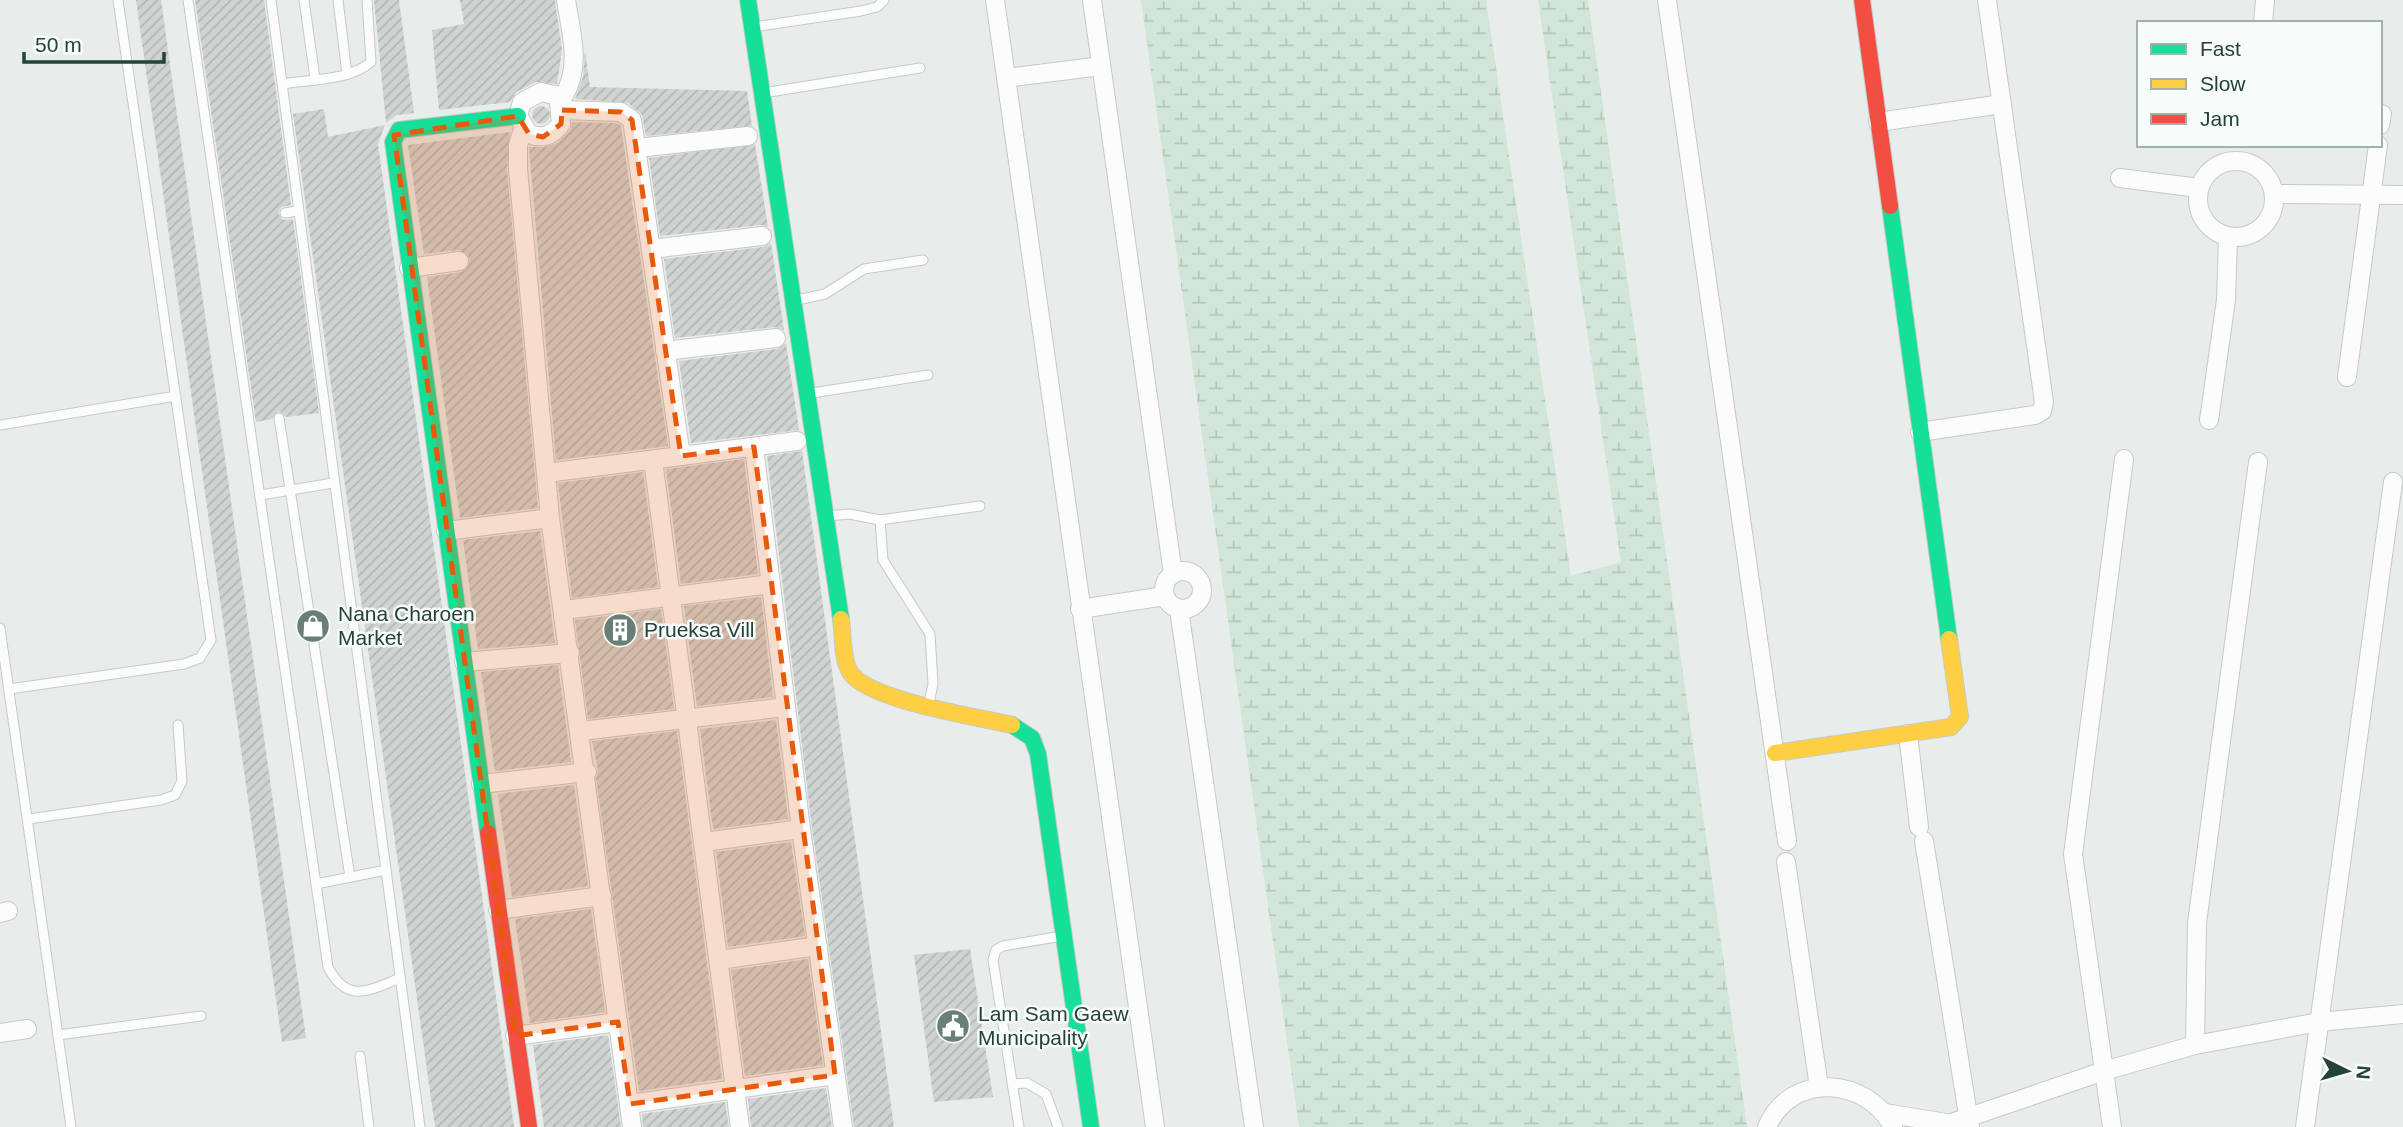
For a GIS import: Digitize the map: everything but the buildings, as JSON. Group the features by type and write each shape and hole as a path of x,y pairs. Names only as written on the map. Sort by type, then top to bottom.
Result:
{"street":[{"path":"529,1127 394,164 394,135 399,130 521,122 536,137 550,135 561,124 563,103 574,76 575,63 566,0"},
{"path":"748,0 809,393 848,669 858,682 874,690 928,706 1017,726 1032,738 1038,754 1091,1127"},
{"path":"995,0 1155,1127"},
{"path":"1092,0 1173,574"},
{"path":"1667,0 1787,841"},
{"path":"1775,753 1951,727 1960,717 1862,0"},
{"path":"1920,432 2035,415 2042,411 2044,402 1987,0"},
{"path":"2263,21 2266,0"},
{"path":"1006,78 1101,66"},
{"path":"632,1127 587,772 550,519 518,169 522,102 534,93 563,103 627,114 632,120 681,456"},
{"path":"1878,122 2002,104"},
{"path":"637,148 748,136"},
{"path":"2347,377 2378,147"},
{"path":"2248,154 2270,180 2274,194 2273,209 2267,222 2256,232 2243,238 2228,237 2216,233 2200,213 2199,188 2206,174 2218,165 2248,154"},
{"path":"2120,178 2199,188"},
{"path":"2274,194 2403,195"},
{"path":"651,249 762,236"},
{"path":"2209,420 2226,300 2228,237"},
{"path":"409,268 459,261"},
{"path":"665,351 776,338"},
{"path":"547,473 797,441"},
{"path":"754,447 801,829 843,1127"},
{"path":"653,460 740,1127"},
{"path":"2112,1127 2073,854 2124,460"},
{"path":"2195,1045 2197,923 2258,462"},
{"path":"2305,1127 2393,482"},
{"path":"446,531 550,519"},
{"path":"1165,596 1166,581 1173,574 1190,572 1202,587 1199,601 1179,609"},
{"path":"564,610 771,584"},
{"path":"1080,609 1165,596"},
{"path":"1165,596 1179,609 1254,1127"},
{"path":"464,662 570,653"},
{"path":"581,731 786,707"},
{"path":"1908,734 1970,1121"},
{"path":"481,784 587,772"},
{"path":"704,842 801,829"},
{"path":"1786,862 1819,1087"},
{"path":"498,910 602,896"},
{"path":"719,960 818,946"},
{"path":"1767,1127 1784,1103 1800,1092 1819,1087 1844,1087 1867,1096 1889,1120 1943,1125 1970,1121 2104,1071 2195,1045 2319,1022 2403,1014"},
{"path":"515,1037 618,1022"},
{"path":"0,1033 27,1029"},
{"path":"629,1104 835,1075"}],"lane":[{"path":"9,689 184,664 200,658 208,650 211,640 118,0"},
{"path":"188,0 328,967 336,983 344,989 356,992 400,978"},
{"path":"271,0 420,1127"},
{"path":"304,0 315,78"},
{"path":"338,0 347,74"},
{"path":"283,84 347,74 362,69 371,62 367,0"},
{"path":"752,28 861,11 877,7 884,0"},
{"path":"762,94 920,68"},
{"path":"285,213 298,211"},
{"path":"794,301 825,294 864,269 923,260"},
{"path":"809,393 928,375"},
{"path":"0,425 176,396"},
{"path":"279,418 350,877"},
{"path":"261,495 333,484"},
{"path":"826,516 849,514 880,520 980,506"},
{"path":"880,520 883,560 930,634 933,684 928,706"},
{"path":"0,628 71,1127"},
{"path":"29,819 161,800 175,795 182,781 178,725"},
{"path":"316,884 386,870"},
{"path":"1019,1127 993,960 996,950 1003,946 1062,936"},
{"path":"58,1035 201,1016"},
{"path":"360,1056 369,1127"},
{"path":"1012,1084 1027,1083 1046,1094 1058,1127"}],"highlighted area":[{"path":"562,110 621,112 632,120 681,456 754,447 835,1075 630,1104 618,1022 515,1036 394,135 518,116 529,134 543,137 561,124"}],"green space":[{"path":"1141,0 1486,0 1571,576 1621,562 1538,0 1588,0 1747,1127 1299,1127"}],"traffic: fast":[{"path":"748,0 841,619"},
{"path":"488,833 393,142 399,130 518,116"},
{"path":"1890,206 1949,639"},
{"path":"1012,725 1032,738 1038,754 1091,1127"}],"traffic: slow":[{"path":"841,619 847,667 860,682 878,691 924,706 1012,725"},
{"path":"1775,753 1951,727 1960,717 1949,639"}],"traffic: jam":[{"path":"1862,0 1890,206"},
{"path":"488,833 529,1127"}],"place":[{"name":"Nana Charoen Market","path":"313,626"},
{"name":"Prueksa Vill","path":"620,630"},
{"name":"Lam Sam Gaew Municipality","path":"953,1026"}]}
